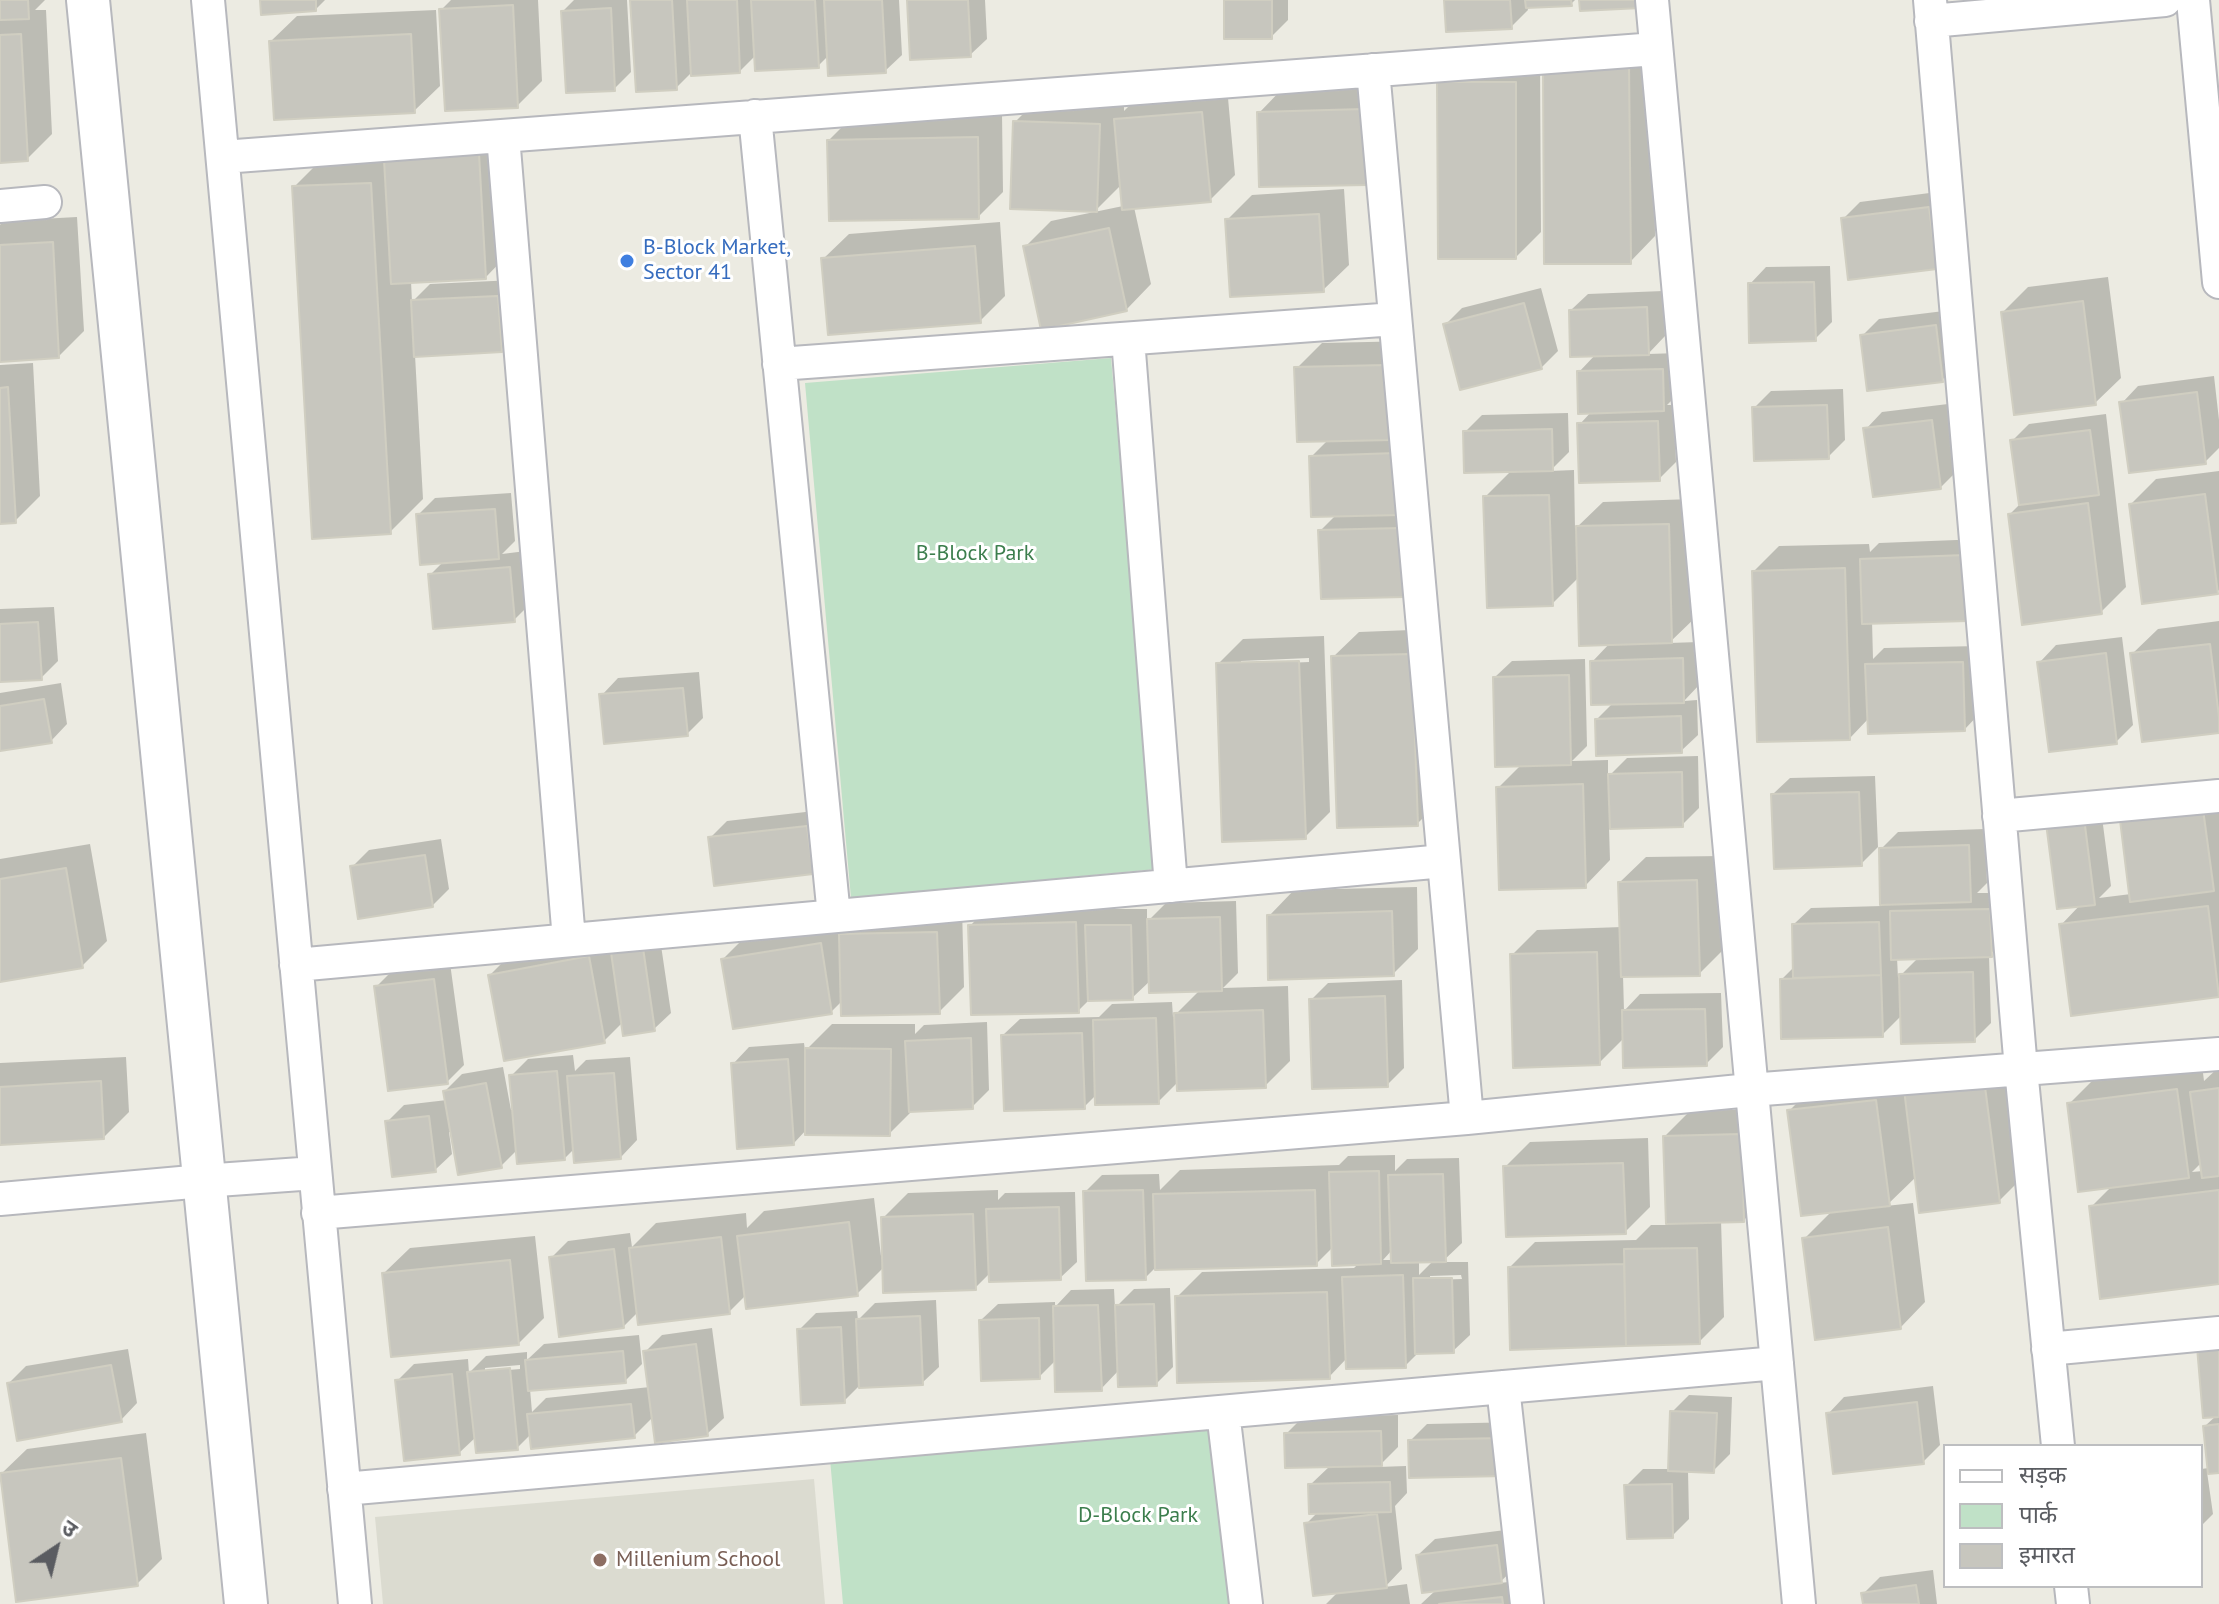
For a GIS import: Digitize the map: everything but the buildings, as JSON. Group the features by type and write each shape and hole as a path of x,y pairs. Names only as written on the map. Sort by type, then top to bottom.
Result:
{"street":[{"path":"88,0 246,1604"},
{"path":"208,0 355,1604"},
{"path":"1652,0 1799,1604"},
{"path":"2058,1444 2021,1069 1930,10 2165,0"},
{"path":"2193,0 2219,282"},
{"path":"223,157 1656,49"},
{"path":"1373,70 1467,1118"},
{"path":"755,116 834,916"},
{"path":"503,136 569,940"},
{"path":"0,206 45,202"},
{"path":"779,364 1395,319"},
{"path":"1128,339 1171,886"},
{"path":"1999,816 2219,796"},
{"path":"296,965 1444,861"},
{"path":"318,1213 1467,1118 1750,1090 2219,1054"},
{"path":"0,1199 315,1173"},
{"path":"2048,1349 2219,1333"},
{"path":"344,1489 1777,1363"},
{"path":"1503,1387 1527,1604"},
{"path":"1223,1412 1246,1604"}],"shaded area":[{"name":"Millenium School","path":"814,1479 825,1604 383,1604 375,1517"}],"green space":[{"name":"B-Block Park","path":"1111,358 1157,869 851,898 805,383"},
{"name":"D-Block Park","path":"1217,1420 1236,1604 843,1604 830,1459"}],"place":[{"name":"B-Block Market, Sector 41","path":"627,261"},
{"name":"Millenium School","path":"600,1560"}]}
